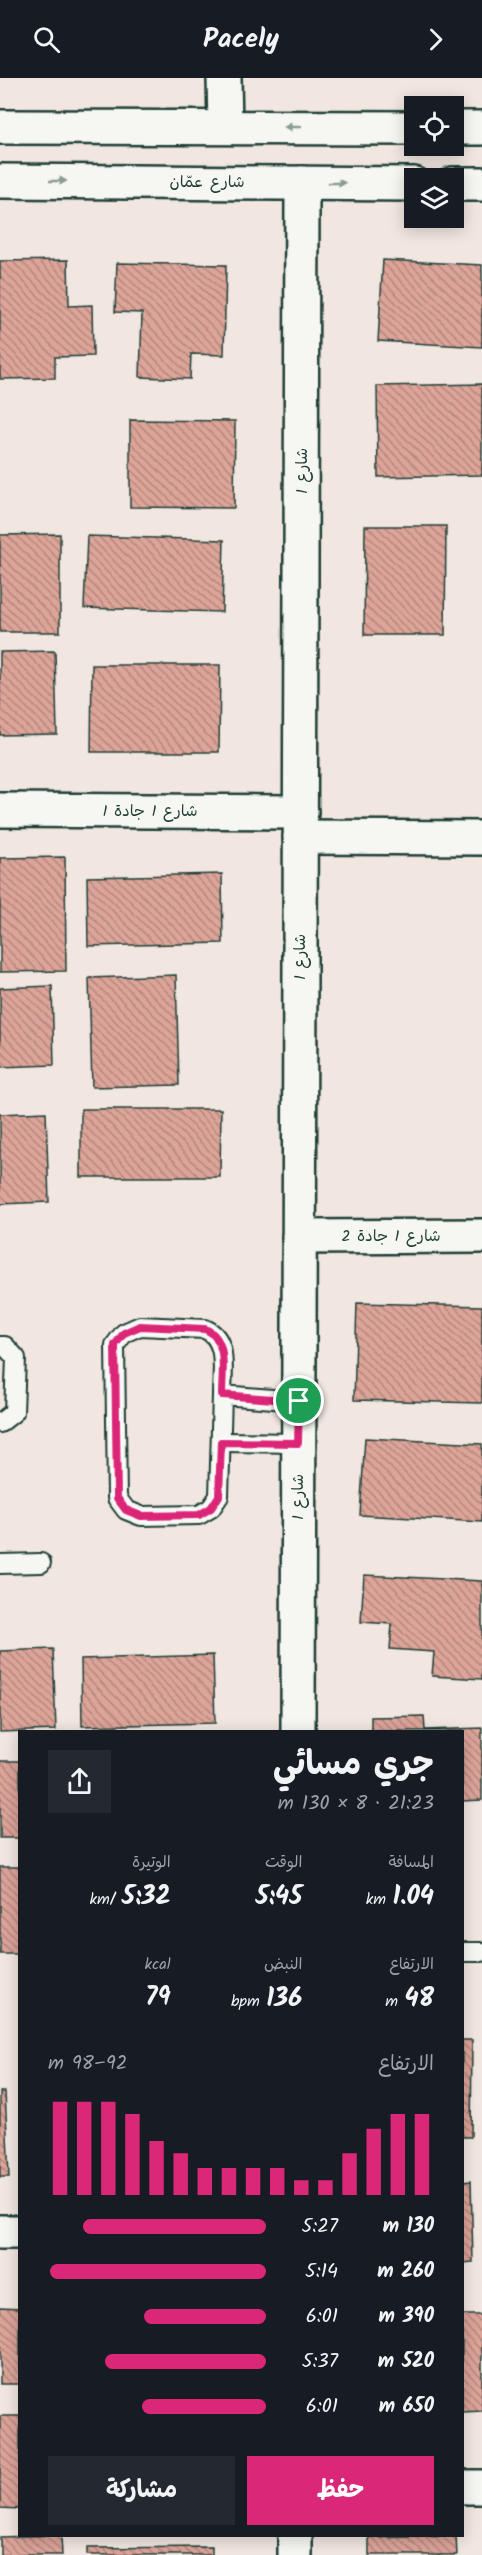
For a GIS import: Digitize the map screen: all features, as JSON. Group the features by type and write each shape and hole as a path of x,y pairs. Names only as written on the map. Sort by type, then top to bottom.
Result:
{"street":[{"path":"224,78 225,127"},
{"path":"0,127 404,128"},
{"path":"464,128 482,128"},
{"name":"شارع عمّان","path":"0,181 404,184"},
{"name":"شارع 1","path":"298,1730 302,183"},
{"path":"464,184 482,184"},
{"name":"شارع 1 جادة 1","path":"0,810 301,824 482,838"},
{"name":"شارع 1 جادة 2","path":"299,1237 482,1236"},
{"path":"0,2232 18,2232"},
{"path":"464,2487 482,2487"},
{"path":"295,2555 296,2537"}],"lane":[{"path":"140,1326 205,1329 214,1333 221,1343 221,1442 219,1496 211,1508 199,1515 141,1516 126,1510 117,1498 115,1345 124,1333 140,1326"},
{"path":"0,1346 5,1346 16,1358 14,1412 0,1423"},
{"path":"222,1395 299,1401"},
{"path":"221,1442 298,1443"},
{"path":"0,1564 41,1563"},
{"path":"464,1952 482,1952"}],"building":[{"path":"68,260 69,306 92,305 93,356 55,357 55,378 0,379 0,261"},
{"path":"383,260 482,265 482,347 378,341"},
{"path":"117,263 226,265 224,355 191,354 190,379 140,377 142,313 115,312"},
{"path":"482,384 482,475 378,477 377,386"},
{"path":"130,420 235,421 234,508 130,507"},
{"path":"365,526 446,526 445,635 364,635"},
{"path":"60,534 60,632 0,632 0,535"},
{"path":"87,536 224,540 222,612 84,608"},
{"path":"55,651 57,734 0,735 0,652"},
{"path":"92,665 220,665 219,752 91,752"},
{"path":"65,857 66,971 0,972 0,858"},
{"path":"222,874 223,943 88,946 87,877"},
{"path":"176,975 179,1085 92,1087 89,978"},
{"path":"52,986 54,1065 0,1067 0,988"},
{"path":"81,1109 221,1109 220,1177 81,1177"},
{"path":"46,1112 49,1202 0,1204 0,1114"},
{"path":"357,1303 482,1306 482,1403 354,1400"},
{"path":"365,1438 482,1444 482,1522 360,1515"},
{"path":"364,1575 482,1581 482,1679 432,1676 434,1652 390,1649 392,1624 361,1622"},
{"path":"53,1649 56,1730 0,1732 0,1651"},
{"path":"213,1655 215,1723 82,1726 81,1659"},
{"path":"424,1716 425,1730 371,1730 371,1717"},
{"path":"482,1728 482,1800 464,1801 464,1730 425,1730"},
{"path":"0,1761 18,1761 18,1838 0,1838"},
{"path":"0,1867 18,1867 18,1954 0,1954"},
{"path":"464,2040 472,2040 471,2137 464,2137"},
{"path":"0,2092 5,2092 9,2177 0,2177"},
{"path":"471,2181 473,2262 464,2263 464,2182"},
{"path":"0,2307 18,2308 18,2384 0,2384"},
{"path":"464,2315 482,2315 482,2411 464,2412"},
{"path":"0,2416 18,2416 18,2509 0,2508"},
{"path":"0,2537 61,2537 62,2555 0,2555"},
{"path":"456,2537 457,2555 369,2555 369,2538"},
{"path":"212,2547 212,2555 87,2555 87,2548"}],"route":[{"path":"140,1326 205,1329 214,1333 221,1343 222,1395 299,1401 298,1443 221,1442 219,1496 211,1508 199,1515 141,1516 126,1510 117,1498 115,1345 124,1333 140,1326"}]}
